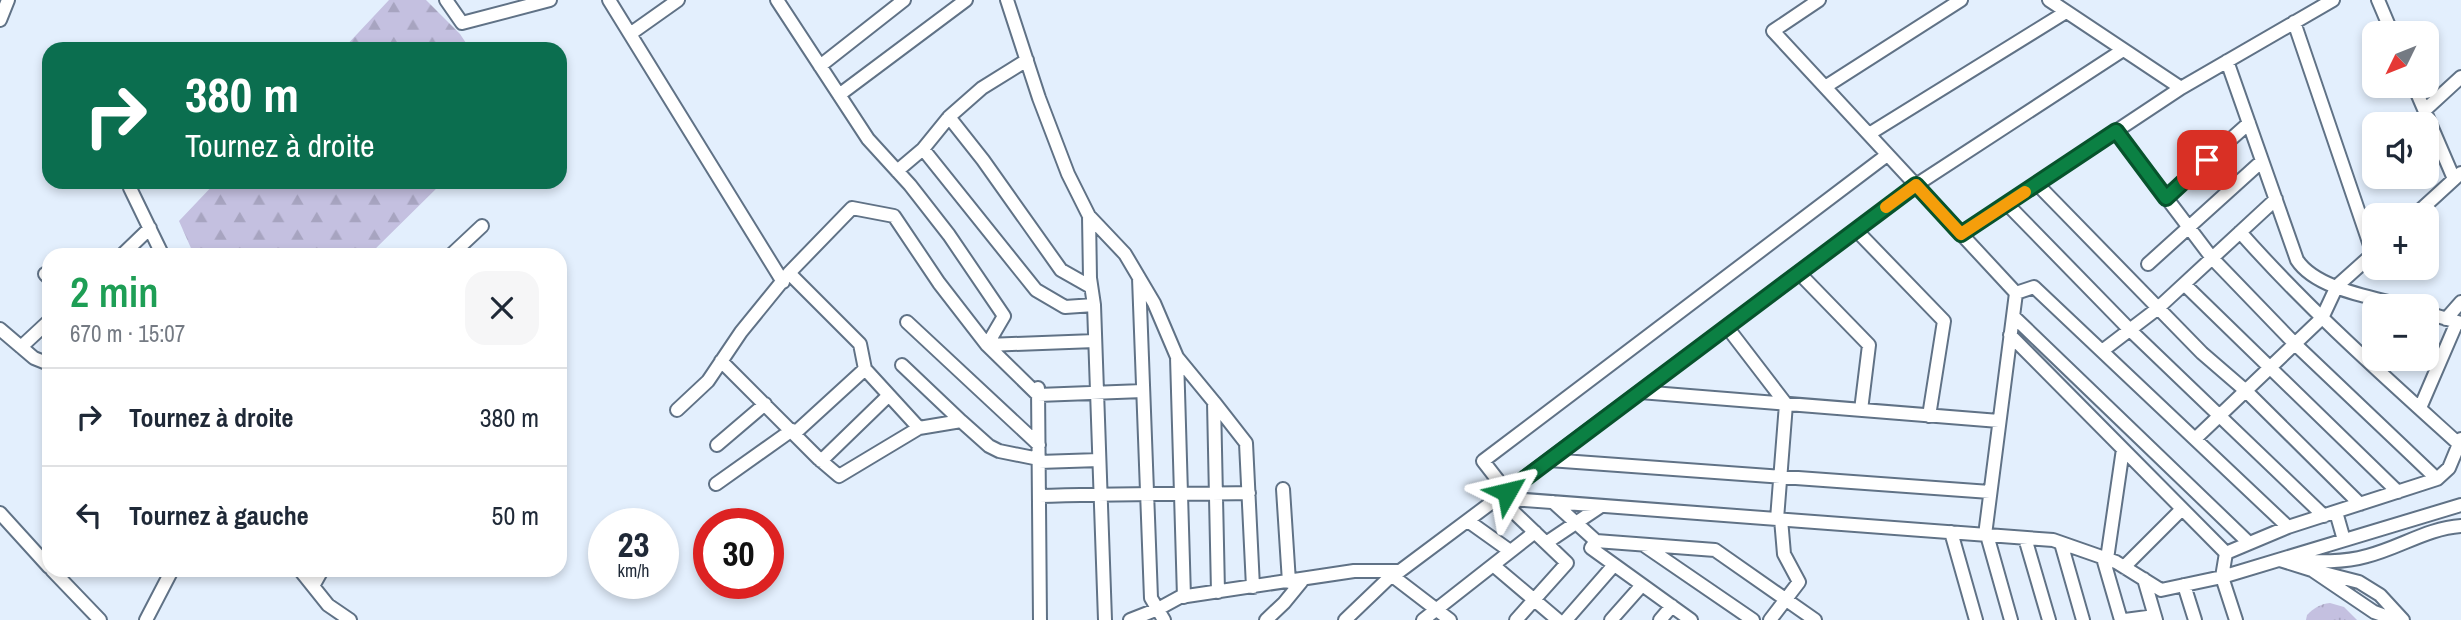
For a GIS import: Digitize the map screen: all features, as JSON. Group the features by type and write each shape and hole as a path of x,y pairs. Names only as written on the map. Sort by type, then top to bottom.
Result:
{"street":[{"path":"0,20 8,0"},
{"path":"446,0 462,23 550,0"},
{"path":"609,0 786,278 860,344 865,369 919,428"},
{"path":"630,34 678,0"},
{"path":"776,0 868,139 949,235 1004,316 987,345"},
{"path":"820,66 904,0"},
{"path":"839,95 967,0"},
{"path":"1007,0 1068,174 1089,216 1125,254 1154,303 1177,357 1246,443 1253,587"},
{"path":"1819,0 1773,31 2016,293"},
{"path":"1825,87 1961,0"},
{"path":"2049,0 2181,88"},
{"path":"1961,234 2181,88 2333,0"},
{"path":"2378,0 2387,21"},
{"path":"1869,134 2066,12"},
{"path":"2294,22 2362,218"},
{"path":"1130,620 1161,615 1184,597 1354,571 1389,573 1400,570 1916,185 2123,50"},
{"path":"897,171 923,149 949,117 982,88 1027,60"},
{"path":"2227,61 2297,260 2312,277 2364,294"},
{"path":"2425,110 2461,76"},
{"path":"2420,98 2458,176 2428,203"},
{"path":"949,117 1061,270 1091,287"},
{"path":"2166,198 2249,123"},
{"path":"2116,131 2212,258 2295,344 2437,479"},
{"path":"923,149 1036,290 1065,307 1094,305"},
{"path":"1516,620 1567,563 1503,495 1483,461 1887,155"},
{"path":"2148,264 2262,161"},
{"path":"2037,184 2157,309 2246,391 2360,504"},
{"path":"130,189 159,248"},
{"path":"2102,351 2157,309 2276,199"},
{"path":"2007,204 2130,330 2330,514 2344,540"},
{"path":"677,410 708,381 741,332 786,278 852,208 894,216 939,283 987,345 1038,389 1143,391"},
{"path":"1089,216 1104,620"},
{"path":"459,248 482,226"},
{"path":"129,248 150,228"},
{"path":"1856,230 1944,321 1929,415"},
{"path":"2226,553 2288,527 2437,479 2449,467 2460,443 2322,318 2273,270 2240,232"},
{"path":"2195,439 2322,318 2337,286 2362,264"},
{"path":"1799,273 1869,345 1861,410"},
{"path":"1139,277 1151,598 1161,615"},
{"path":"2184,284 2398,492"},
{"path":"2016,293 2034,287 2288,527"},
{"path":"2011,620 1986,535 2016,293"},
{"path":"2420,408 2461,302"},
{"path":"2013,316 2249,544"},
{"path":"907,322 1039,444"},
{"path":"1727,327 1786,404 1779,519 1784,554 1799,582 1770,620"},
{"path":"21,347 42,328"},
{"path":"0,329 34,358 42,361"},
{"path":"2010,335 2226,553"},
{"path":"987,345 1095,341"},
{"path":"1177,357 1184,597"},
{"path":"722,361 839,476 919,428 961,421"},
{"path":"902,365 989,446 999,451 1039,460 1099,460"},
{"path":"716,484 794,432 865,369"},
{"path":"1038,389 1041,620"},
{"path":"1640,392 1999,421"},
{"path":"821,461 888,396"},
{"path":"1214,402 1218,592"},
{"path":"717,445 765,404"},
{"path":"2123,449 2105,558 2123,620 2156,618 2144,579"},
{"path":"1549,460 1990,492"},
{"path":"1266,620 1284,603 1295,582 1283,488"},
{"path":"1039,496 1147,492 1157,495 1248,493"},
{"path":"1503,495 1553,502 1951,532 2061,543 2105,558 2161,590 2222,577 2461,505"},
{"path":"1553,502 1596,541 1715,550 1815,620"},
{"path":"1546,543 1601,506"},
{"path":"2124,567 2182,509"},
{"path":"0,513 42,559"},
{"path":"1468,521 1510,551"},
{"path":"2280,560 2331,562 2368,556 2447,527 2461,526"},
{"path":"1423,620 1535,532"},
{"path":"1951,532 1976,620"},
{"path":"2025,538 2049,620"},
{"path":"1596,541 1591,548 1691,620"},
{"path":"2061,543 2084,620"},
{"path":"1644,545 1753,620"},
{"path":"2226,553 2222,577 2236,620"},
{"path":"2280,560 2359,582 2380,595 2403,620"},
{"path":"1493,565 1559,620"},
{"path":"1566,620 1614,565"},
{"path":"2312,570 2374,612 2396,620"},
{"path":"1389,573 1450,620"},
{"path":"1345,620 1389,573"},
{"path":"59,577 100,620"},
{"path":"146,620 168,577"},
{"path":"306,577 328,605 350,620"},
{"path":"313,586 318,577"},
{"path":"1611,620 1642,584"},
{"path":"2185,585 2195,620"},
{"path":"1660,620 1672,606"}],"green space":[{"path":"389,0 426,0 465,42 350,42"},
{"path":"209,189 436,189 376,248 191,248 179,221"},
{"path":"2330,603 2344,607 2357,620 2306,620 2307,615 2315,608"}],"slow traffic":[{"path":"1886,207 1916,185 1961,234 2025,192"}],"route":[{"path":"1507,492 1916,185 1961,234 2116,131 2166,198 2207,160"}]}
